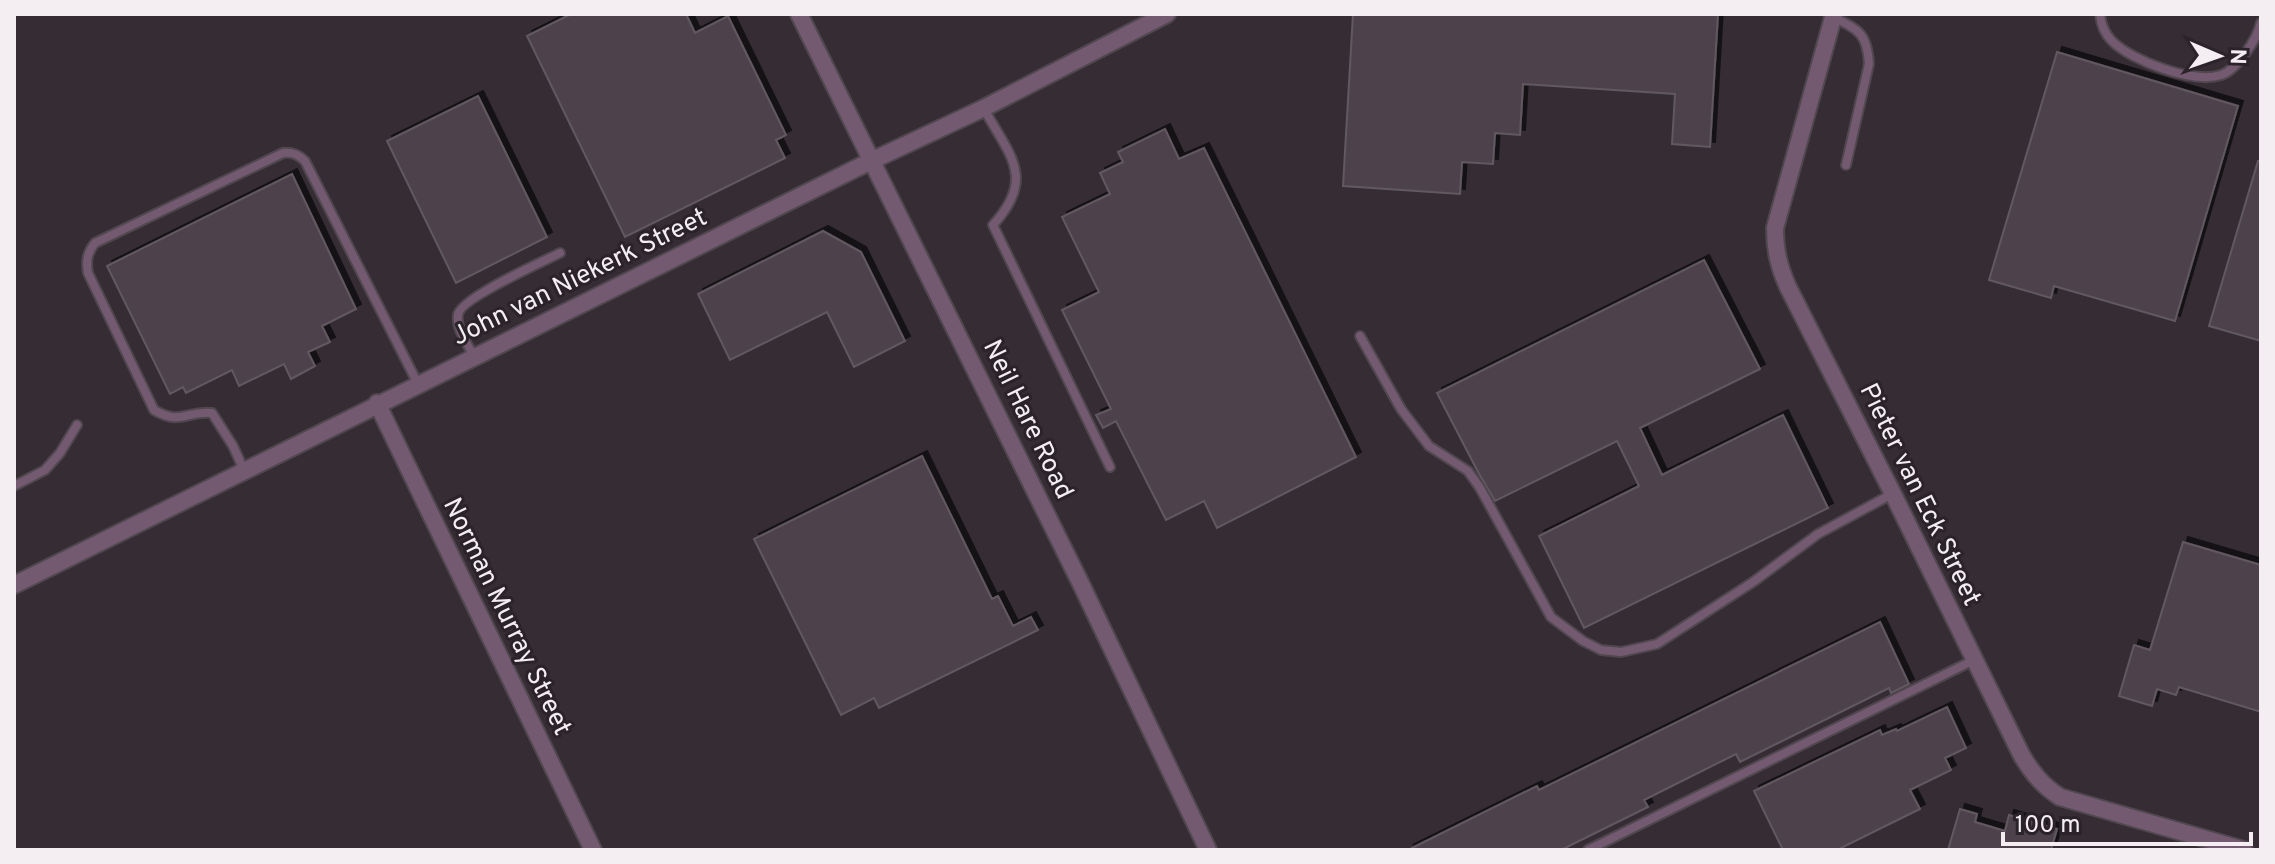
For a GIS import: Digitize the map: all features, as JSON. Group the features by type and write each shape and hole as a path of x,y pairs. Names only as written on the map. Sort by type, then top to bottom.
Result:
{"street":[{"name":"Neil Hare Road","path":"799,14 1081,584 1208,850"},
{"name":"John van Niekerk Street","path":"14,585 377,403 984,108 1167,14"},
{"name":"Pieter van Eck Street","path":"1834,16 1775,228 1779,268 2034,776 2060,797 2244,850"},
{"name":"Norman Murray Street","path":"377,403 593,850"}],"lane":[{"path":"2100,14 2101,26 2112,41 2125,51 2180,76 2208,78 2224,75 2240,60 2261,23"},
{"path":"1834,16 1857,29 1868,47 1869,64 1846,165"},
{"path":"984,108 1016,169 1017,185 1009,208 993,225 1110,467"},
{"path":"244,470 212,413 178,419 154,410 88,273 86,262 95,243 283,153 299,155 305,161 418,384"},
{"path":"474,356 460,327 457,317 459,309 472,298 560,253"},
{"path":"1360,336 1401,409 1429,446 1468,471 1480,488 1551,617 1583,641 1601,650 1621,652 1657,644 1753,582 1818,534 1893,494"},
{"path":"14,486 45,470 77,425"},
{"path":"1588,850 1974,660"}],"building":[{"path":"571,14 686,14 695,33 728,16 786,135 776,140 785,158 625,237 527,36"},
{"path":"1353,14 1718,14 1710,147 1672,144 1675,94 1523,84 1520,135 1495,133 1493,164 1462,162 1460,194 1343,186"},
{"path":"2057,52 2238,106 2175,321 2054,286 2051,298 1989,280"},
{"path":"478,96 547,237 456,283 387,141"},
{"path":"1165,129 1179,159 1204,148 1356,457 1217,528 1204,501 1166,520 1116,421 1103,428 1096,415 1111,409 1062,310 1099,292 1062,217 1110,194 1100,173 1123,162 1118,152"},
{"path":"2258,161 2261,161 2261,341 2209,326"},
{"path":"292,174 356,309 322,326 330,342 308,352 315,366 291,379 284,364 239,386 232,370 186,393 183,387 170,394 107,266"},
{"path":"823,231 861,252 905,341 854,367 827,312 730,360 698,294"},
{"path":"1704,260 1760,369 1640,428 1662,475 1783,415 1828,508 1584,628 1539,536 1639,486 1617,441 1495,501 1437,393"},
{"path":"922,456 992,599 998,596 1013,626 1031,617 1038,630 879,708 874,698 841,715 754,539"},
{"path":"2183,542 2261,565 2261,712 2179,687 2176,695 2157,689 2152,706 2119,696 2134,645 2150,650"},
{"path":"1880,622 1909,684 1891,693 1889,688 1740,762 1736,754 1644,800 1648,807 1561,850 1408,850 1537,786 1539,790"},
{"path":"1947,707 1966,748 1945,758 1951,770 1910,790 1920,809 1837,850 1783,850 1754,791 1880,730 1882,735 1897,731"},
{"path":"1960,809 1977,814 1975,822 2005,831 2009,815 2057,829 2051,850 1948,850"}]}
